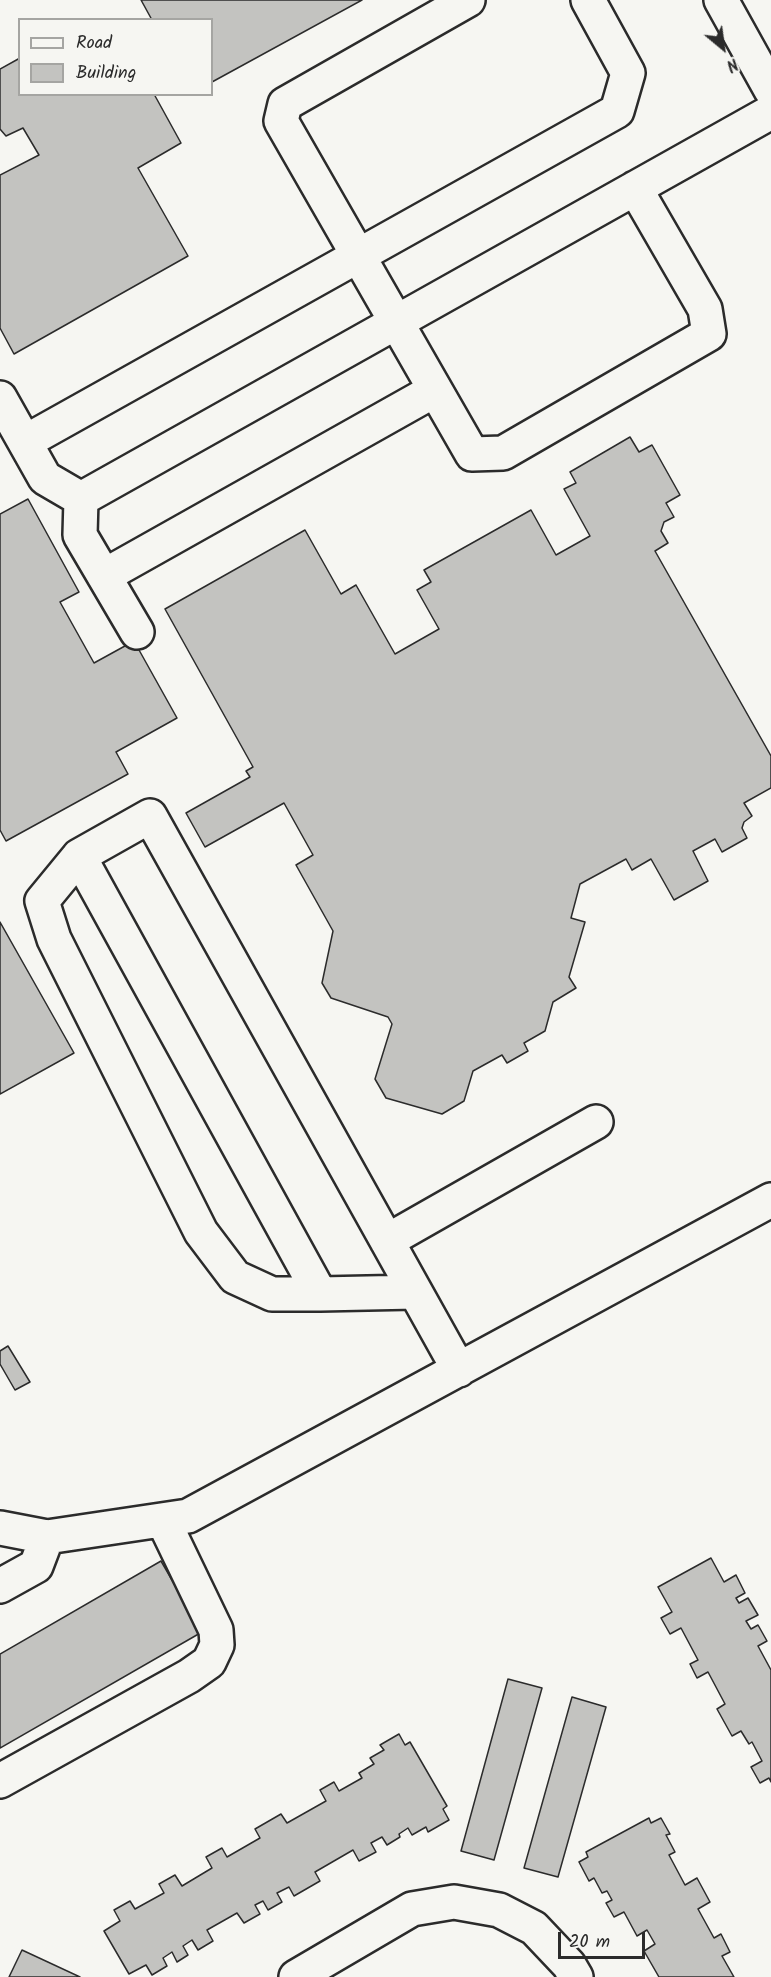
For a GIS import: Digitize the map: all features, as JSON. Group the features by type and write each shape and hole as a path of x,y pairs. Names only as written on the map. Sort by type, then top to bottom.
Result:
{"street":[{"path":"468,0 285,104 281,121 472,454 503,453 709,334 705,309 635,188"},
{"path":"25,442 618,111 628,73 588,0"},
{"path":"721,0 771,90"},
{"path":"81,499 771,112"},
{"path":"104,576 435,390"},
{"path":"0,398 45,478 81,499"},
{"path":"81,499 80,535 137,632"},
{"path":"415,1292 272,1294 235,1277 201,1232 54,939 42,901 79,855 150,816 459,1370"},
{"path":"79,855 320,1294"},
{"path":"387,1240 596,1122"},
{"path":"0,1528 47,1537 188,1516 771,1200"},
{"path":"0,1781 189,1676 209,1662 217,1645 216,1630 163,1520"},
{"path":"0,1586 36,1566 47,1537"},
{"path":"296,1977 412,1909 454,1902 499,1910 534,1928 569,1965 576,1977"}],"building":[{"path":"141,0 362,0 213,81 213,18 151,18"},
{"path":"18,59 18,96 155,96 181,143 138,168 188,256 14,354 0,328 0,175 39,155 23,128 6,136 0,129 0,69"},
{"path":"630,437 639,452 652,445 680,495 666,503 674,517 664,522 661,531 668,543 655,551 771,756 771,788 744,803 752,816 744,822 742,828 747,838 722,852 715,839 693,851 708,881 674,900 651,859 632,870 626,859 580,884 571,918 585,922 569,977 576,988 553,1002 545,1031 524,1043 528,1051 507,1063 502,1055 473,1071 464,1101 442,1114 386,1098 375,1079 392,1024 388,1017 331,998 322,983 333,931 296,865 313,855 284,803 205,847 186,813 250,777 246,771 253,767 165,609 305,530 341,594 356,585 395,654 439,629 417,590 431,582 424,570 531,510 556,555 590,536 564,489 576,483 570,472"},
{"path":"28,499 79,592 60,602 94,663 134,641 177,718 116,752 128,774 6,841 0,830 0,514"},
{"path":"0,922 74,1053 0,1094"},
{"path":"8,1346 30,1382 15,1390 0,1364 0,1351"},
{"path":"711,1558 724,1582 736,1575 745,1593 736,1598 739,1603 748,1598 758,1615 746,1621 751,1629 758,1625 767,1641 758,1646 771,1670 771,1782 769,1778 760,1783 751,1767 762,1761 752,1742 749,1744 741,1731 732,1736 717,1709 725,1704 708,1672 697,1678 690,1664 698,1660 681,1628 670,1634 661,1618 672,1612 658,1587"},
{"path":"161,1561 202,1632 0,1748 0,1654"},
{"path":"508,1679 542,1688 494,1860 461,1851"},
{"path":"572,1697 606,1707 558,1877 524,1868"},
{"path":"399,1734 405,1745 410,1742 447,1806 443,1809 449,1820 428,1832 426,1827 412,1835 408,1828 399,1834 400,1837 387,1845 382,1837 371,1843 376,1852 359,1861 353,1850 315,1872 320,1881 294,1896 289,1887 277,1893 282,1902 268,1910 263,1901 255,1905 260,1914 244,1923 237,1913 207,1930 213,1941 198,1950 192,1940 183,1946 188,1955 177,1962 172,1952 163,1958 167,1966 152,1975 146,1965 129,1974 104,1931 120,1921 114,1910 130,1901 135,1909 164,1893 159,1884 175,1875 182,1886 212,1868 206,1857 222,1848 227,1857 260,1838 255,1829 281,1814 287,1823 326,1801 320,1790 334,1782 339,1791 362,1778 359,1773 374,1764 370,1758 384,1750 380,1745"},
{"path":"649,1818 651,1823 661,1818 670,1834 666,1835 675,1852 669,1855 685,1885 697,1878 710,1902 698,1909 714,1938 721,1934 730,1952 722,1956 734,1977 659,1977 644,1951 655,1944 647,1930 637,1936 624,1912 614,1917 606,1903 612,1900 607,1891 602,1893 594,1878 589,1881 579,1862 588,1857 586,1852"},
{"path":"22,1950 80,1977 9,1977"}]}
